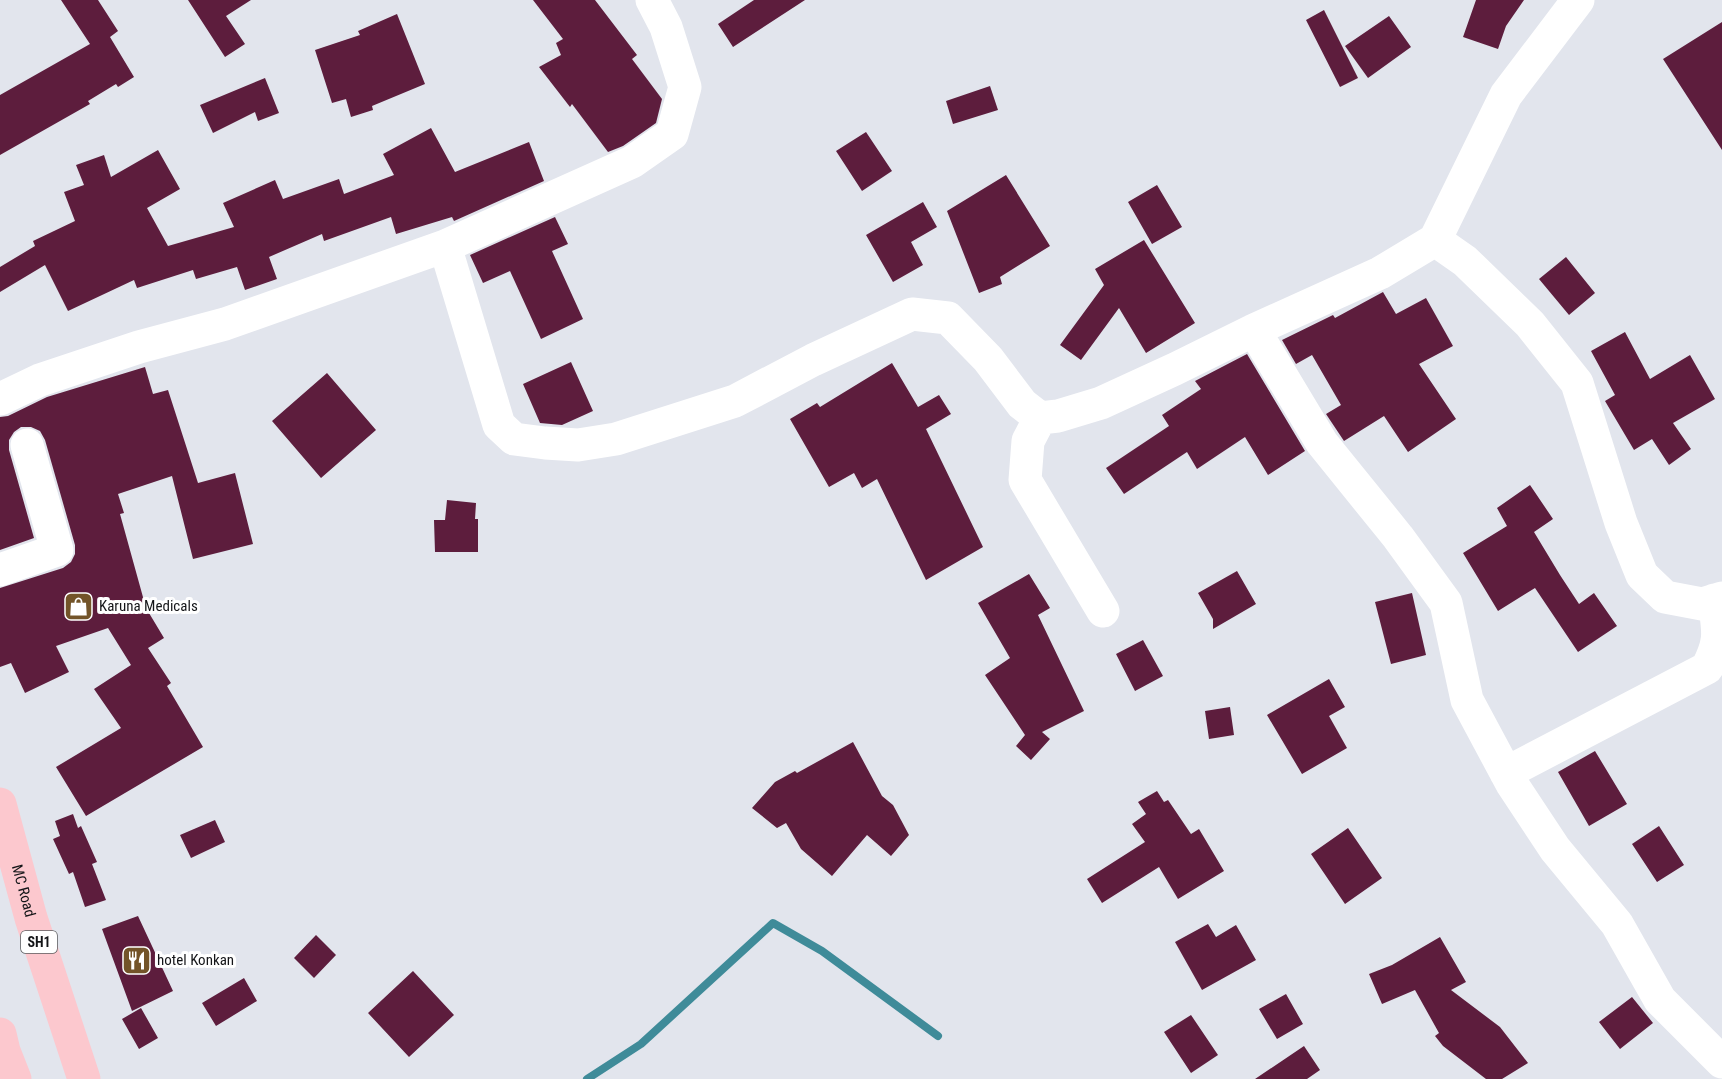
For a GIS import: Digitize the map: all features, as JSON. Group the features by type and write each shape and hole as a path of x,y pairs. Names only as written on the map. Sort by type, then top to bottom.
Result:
{"main road":[{"name":"MC Road","path":"0,804 31,918 84,1079"},
{"path":"0,1034 15,1079"}],"street":[{"path":"0,399 40,380 139,347 225,324 445,246 632,162 672,134 685,87 666,27 652,0"},
{"path":"445,246 499,425 514,439 578,445 616,439 654,428 735,401 813,360 912,314 948,318 988,360 1022,404 1040,418 1058,416 1101,403 1175,369 1254,330 1380,273 1435,240 1506,95 1578,0"},
{"path":"1435,240 1465,261 1530,324 1577,383 1621,523 1642,575 1665,597 1702,604 1718,599 1717,649 1707,668 1506,773"},
{"path":"1254,330 1322,443 1398,537 1446,603 1467,700 1506,773 1555,849 1617,924 1660,1000 1722,1062"},
{"path":"1040,418 1028,441 1025,480 1103,611"},
{"path":"0,570 57,550 27,445"}],"building":[{"path":"61,0 98,0 118,31 110,37 134,77 118,87 116,84 88,101 90,104 0,155 0,95 90,44"},
{"path":"188,0 251,0 226,16 245,44 225,57"},
{"path":"533,0 595,0 637,55 632,59 662,99 656,123 623,146 608,152 572,104 570,107 539,67 561,55 556,43 563,39"},
{"path":"754,0 805,0 733,47 718,24"},
{"path":"1476,0 1524,0 1506,26 1498,49 1463,37"},
{"path":"1324,10 1358,78 1340,87 1306,20"},
{"path":"397,14 425,84 372,106 373,110 351,117 346,99 332,103 315,50 360,35 358,31"},
{"path":"1389,16 1411,47 1368,78 1345,46"},
{"path":"1722,22 1722,150 1663,59"},
{"path":"265,78 279,113 258,121 255,112 213,133 200,105"},
{"path":"990,86 998,110 953,124 946,101"},
{"path":"431,128 455,172 529,142 544,181 454,221 452,217 396,234 391,217 324,241 322,234 269,257 277,279 245,290 237,267 196,279 193,270 137,288 134,280 68,311 45,265 0,292 0,267 35,246 33,241 75,221 64,192 84,185 76,165 104,155 111,177 158,150 180,189 147,208 168,246 234,227 223,203 275,180 283,199 339,179 344,194 394,175 383,154"},
{"path":"866,132 892,171 862,191 836,151"},
{"path":"1006,175 1050,246 1000,277 1002,284 979,293 947,211"},
{"path":"1157,185 1182,227 1152,244 1128,202"},
{"path":"923,202 937,227 911,242 923,265 893,282 866,235"},
{"path":"555,217 568,244 552,251 583,319 541,339 510,271 483,283 470,255"},
{"path":"1144,240 1195,323 1146,353 1119,308 1081,360 1060,345 1104,285 1095,269"},
{"path":"1566,257 1595,293 1569,315 1539,279"},
{"path":"1383,292 1396,314 1426,298 1453,346 1419,364 1456,419 1408,452 1384,416 1344,441 1326,414 1341,405 1312,355 1296,364 1282,340 1333,315 1335,318"},
{"path":"1625,332 1650,379 1690,355 1715,399 1673,423 1691,449 1669,465 1652,439 1634,450 1605,401 1615,395 1591,351"},
{"path":"1247,354 1305,451 1268,475 1245,437 1197,469 1187,452 1124,494 1106,468 1169,426 1162,415 1201,389 1195,381"},
{"path":"571,362 593,411 562,425 540,423 523,384"},
{"path":"892,363 918,407 939,395 951,414 926,429 983,547 926,580 877,479 862,488 854,473 829,487 790,419 817,403 820,407"},
{"path":"145,367 153,394 168,390 198,483 235,473 253,544 193,559 172,476 118,494 124,513 120,514 146,608 164,638 148,648 171,683 167,686 203,747 86,816 56,767 121,728 94,689 131,665 108,628 56,646 69,672 25,693 11,663 0,667 0,588 63,568 71,562 75,554 75,545 45,440 40,431 31,427 21,427 9,440 9,450 34,538 0,550 0,417 8,416 47,397"},
{"path":"327,373 376,430 321,478 272,421"},
{"path":"1530,485 1553,519 1534,532 1560,575 1579,604 1594,593 1617,626 1578,652 1535,588 1498,611 1463,553 1507,526 1497,508"},
{"path":"447,500 476,503 478,552 435,552 434,520 445,520"},
{"path":"1237,571 1256,604 1213,629 1213,619 1198,593"},
{"path":"1029,574 1050,608 1038,615 1084,711 1042,732 1050,739 1031,760 1016,746 1025,735 985,675 1010,658 978,603"},
{"path":"1412,593 1426,655 1391,664 1375,602"},
{"path":"1143,640 1163,676 1135,691 1116,654"},
{"path":"1329,679 1345,707 1329,716 1347,748 1302,774 1267,715"},
{"path":"1230,707 1234,735 1209,739 1205,711"},
{"path":"853,742 882,796 893,805 909,835 891,856 867,835 832,876 801,849 786,823 777,828 752,808 775,782 795,771 797,773"},
{"path":"1595,751 1627,804 1589,826 1558,772"},
{"path":"1157,791 1164,802 1168,800 1191,834 1199,829 1224,871 1178,899 1159,867 1102,903 1087,879 1145,842 1132,824 1146,814 1138,802"},
{"path":"73,814 97,862 92,864 106,900 85,907 73,872 69,874 53,839 60,836 55,821"},
{"path":"215,820 225,842 191,858 180,835"},
{"path":"1659,826 1684,865 1657,882 1632,844"},
{"path":"1348,828 1382,878 1345,904 1311,854"},
{"name":"hotel Konkan","path":"138,916 173,991 132,1011 102,929"},
{"path":"1208,924 1216,937 1236,925 1256,960 1202,990 1175,942"},
{"path":"316,935 336,955 314,978 294,958"},
{"path":"1440,937 1466,982 1451,990 1500,1027 1528,1063 1502,1079 1486,1079 1443,1046 1435,1036 1439,1033 1415,990 1382,1004 1369,974 1392,965"},
{"path":"413,971 454,1015 409,1057 368,1013"},
{"path":"244,978 257,1001 216,1026 202,1003"},
{"path":"1286,994 1303,1024 1277,1039 1259,1009"},
{"path":"1632,997 1653,1023 1620,1049 1599,1022"},
{"path":"141,1008 158,1038 139,1049 122,1019"},
{"path":"1191,1015 1218,1055 1191,1073 1164,1032"},
{"path":"1304,1046 1320,1070 1307,1079 1255,1079"}],"waterway":[{"path":"587,1079 641,1044 773,923 822,951 938,1036"}],"place":[{"name":"Karuna Medicals","path":"78,606"},
{"name":"hotel Konkan","path":"136,960"}]}
